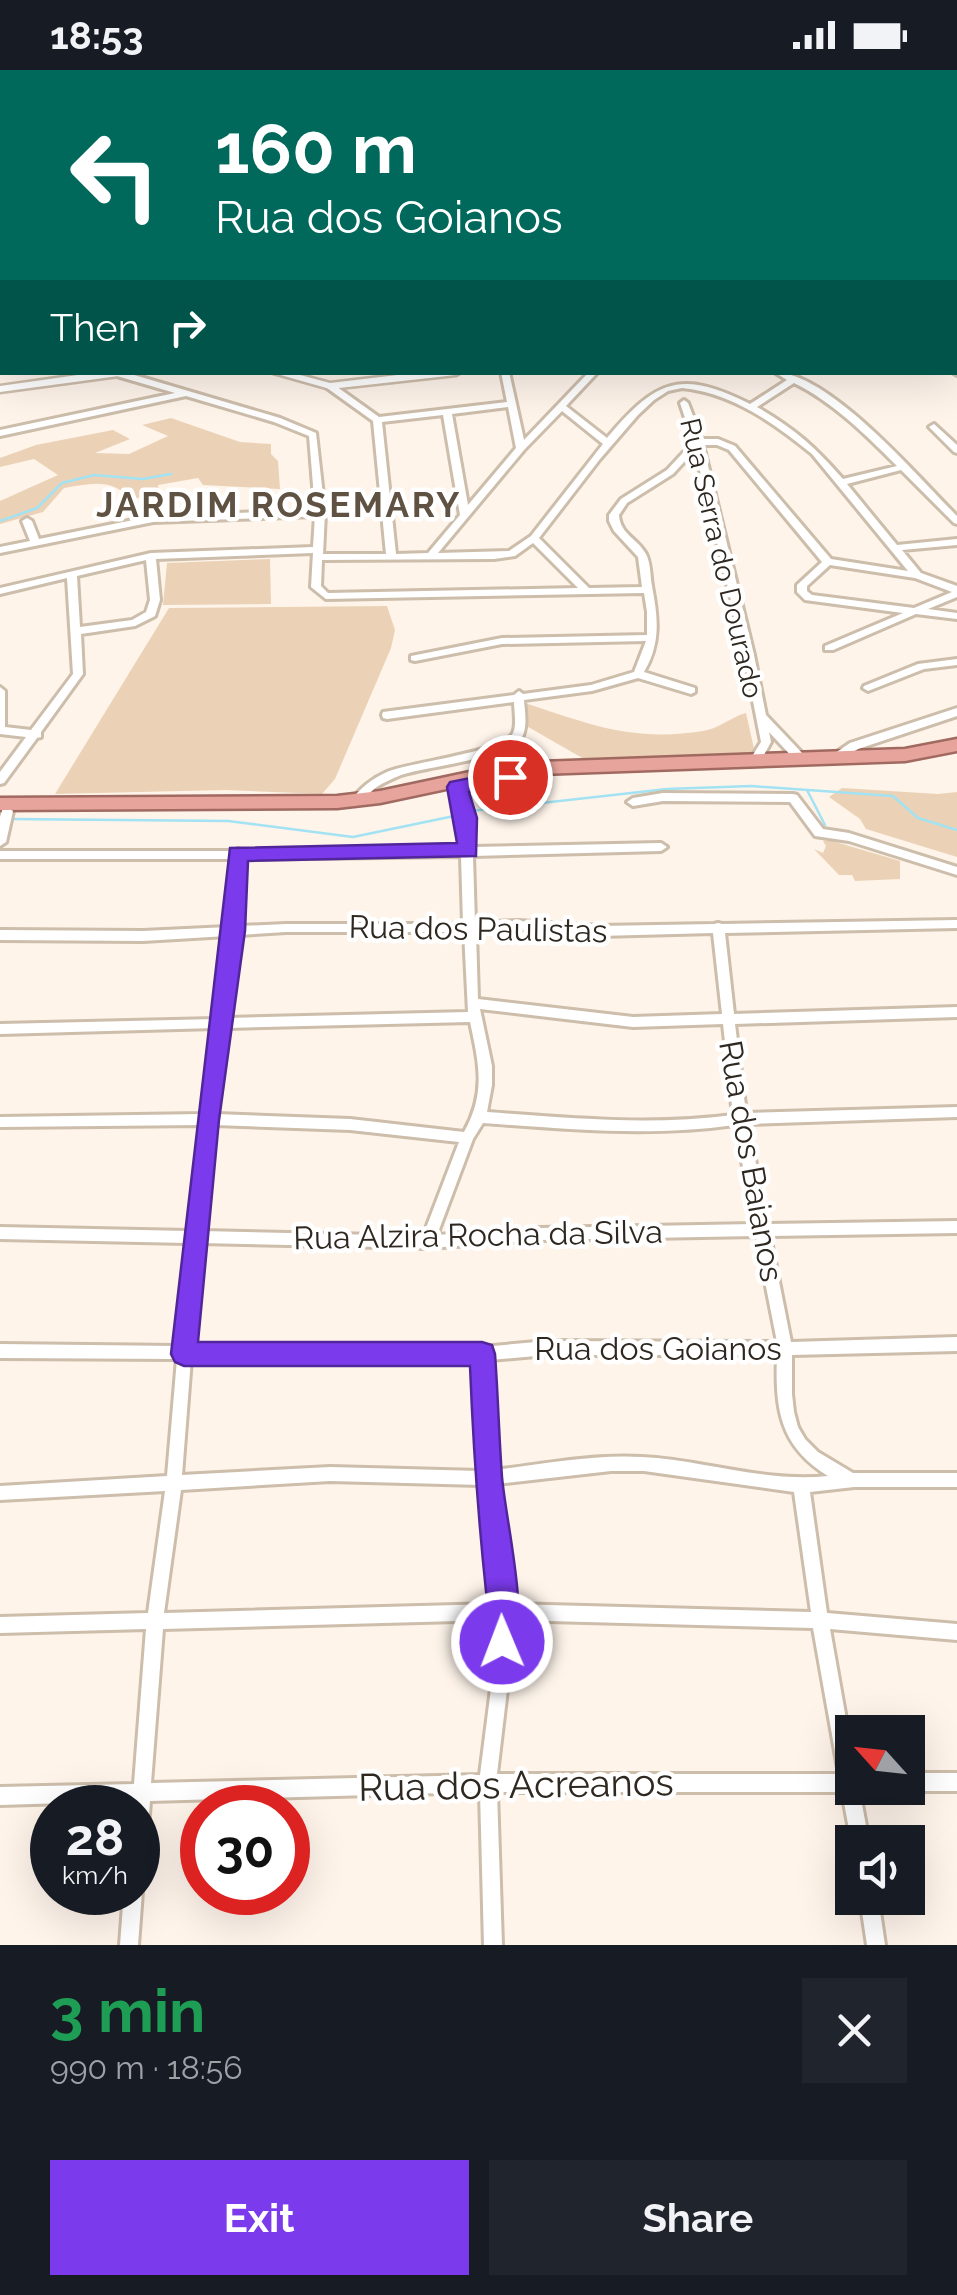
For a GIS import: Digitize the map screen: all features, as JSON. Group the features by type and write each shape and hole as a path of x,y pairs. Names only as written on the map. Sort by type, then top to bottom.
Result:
{"highway":[{"path":"3,814 356,800 512,769 920,754 957,745"},
{"path":"3,814 345,808 460,795 538,774 881,764 957,754"}],"street":[{"path":"816,70 838,70"},
{"path":"0,389 115,375"},
{"path":"126,375 287,423 313,436 320,512 316,587 330,596 648,590"},
{"path":"294,375 330,386 378,420 510,404"},
{"path":"330,386 429,375"},
{"path":"505,375 522,448"},
{"path":"431,556 522,448 591,375"},
{"path":"751,407 793,376 848,413 957,521"},
{"path":"0,590 151,556 512,554 534,538 648,401 669,387 697,388 751,407 796,436 917,575"},
{"path":"0,433 186,393"},
{"name":"Rua Serra do Dourado","path":"684,403 698,442 750,654 759,714 772,736 800,758"},
{"path":"561,406 609,444"},
{"path":"447,411 465,515"},
{"path":"378,420 391,557"},
{"path":"934,426 957,450"},
{"path":"638,674 652,638 654,604 648,590 646,564 616,529 614,515 624,501 670,472 698,442 718,442 732,448 828,562 917,575 957,592"},
{"path":"840,483 900,468"},
{"path":"0,550 153,519 320,512"},
{"path":"27,521 35,542"},
{"path":"534,538 585,590"},
{"path":"896,548 957,542"},
{"path":"78,631 135,623 151,614 155,600 151,556"},
{"path":"828,562 802,585 802,592 809,598 957,616"},
{"path":"0,780 78,674 72,573"},
{"path":"829,648 957,592"},
{"path":"415,658 502,641 652,638"},
{"path":"868,688 922,666 957,662"},
{"path":"387,716 592,688 638,674 692,690"},
{"path":"0,691 0,730 37,734"},
{"path":"356,800 366,787 386,776 446,759 492,752 513,742 519,732 519,695"},
{"path":"834,758 854,746 957,712"},
{"name":"Rua Serra do Dourado","path":"755,761 772,736"},
{"path":"428,1242 467,1138 479,1117 486,1066 473,1010 468,850 460,795"},
{"path":"633,802 663,798 793,798 819,834 849,838 957,871"},
{"path":"0,842 3,814"},
{"path":"0,855 662,847"},
{"path":"143,1785 156,1623 174,1484 194,1237 234,931 238,853"},
{"name":"Rua dos Paulistas","path":"0,935 143,936 518,925 599,932 718,926 957,924"},
{"name":"Rua dos Baianos","path":"718,926 740,1119 785,1348 783,1382 790,1431 807,1456 854,1480"},
{"path":"0,1029 220,1026 473,1010 607,1022 957,1012"},
{"path":"479,1117 618,1128 690,1126 740,1119 957,1112"},
{"path":"0,1122 347,1122 467,1138"},
{"name":"Rua Alzira Rocha da Silva","path":"0,1233 428,1242 540,1234 957,1227"},
{"name":"Rua dos Goianos","path":"0,1351 482,1354 548,1348 957,1344"},
{"path":"482,1354 488,1478 503,1612 501,1673 488,1782 494,1945"},
{"path":"0,1492 330,1474 488,1478 611,1464 644,1464 801,1486 854,1480 957,1480"},
{"path":"801,1486 839,1715"},
{"path":"0,1625 503,1612 820,1620 957,1632"},
{"name":"Rua dos Acreanos","path":"160,1791 488,1782 835,1783"},
{"path":"925,1782 957,1782"},
{"name":"Rua dos Acreanos","path":"0,1796 30,1795"},
{"path":"129,1945 132,1915"},
{"path":"872,1915 876,1945"}],"shaded area":[{"path":"171,418 240,442 271,444 271,454 278,461 280,489 203,485 198,478 158,485 159,495 130,499 116,487 82,485 64,488 43,512 0,524 0,501 58,475 34,459 0,467 0,458 36,445 113,430 130,439 95,453 129,454 168,436 142,425"},
{"path":"270,559 271,604 163,605 167,563"},
{"path":"387,606 395,630 391,648 335,779 322,794 226,790 55,794 169,608"},
{"path":"528,704 614,730 656,734 709,730 746,713 755,753 584,759 523,724 521,710"},
{"path":"842,788 957,792 957,857 866,829 860,819 829,797"},
{"path":"823,841 900,861 900,879 855,881 852,875 839,875 814,849 823,853"}],"waterway":[{"path":"0,521 37,508 62,483 94,475 143,479 171,474"},
{"path":"471,811 667,789 751,786 893,796 918,818 957,830"},
{"path":"807,790 825,825"},
{"path":"10,819 228,821 353,837 459,815"}],"district":[{"name":"JARDIM ROSEMARY","path":"279,505"}],"route":[{"path":"502,1642 503,1612 488,1478 482,1354 184,1354 207,1120 234,931 238,853 334,855 468,850 466,818 458,787 510,777"}]}
